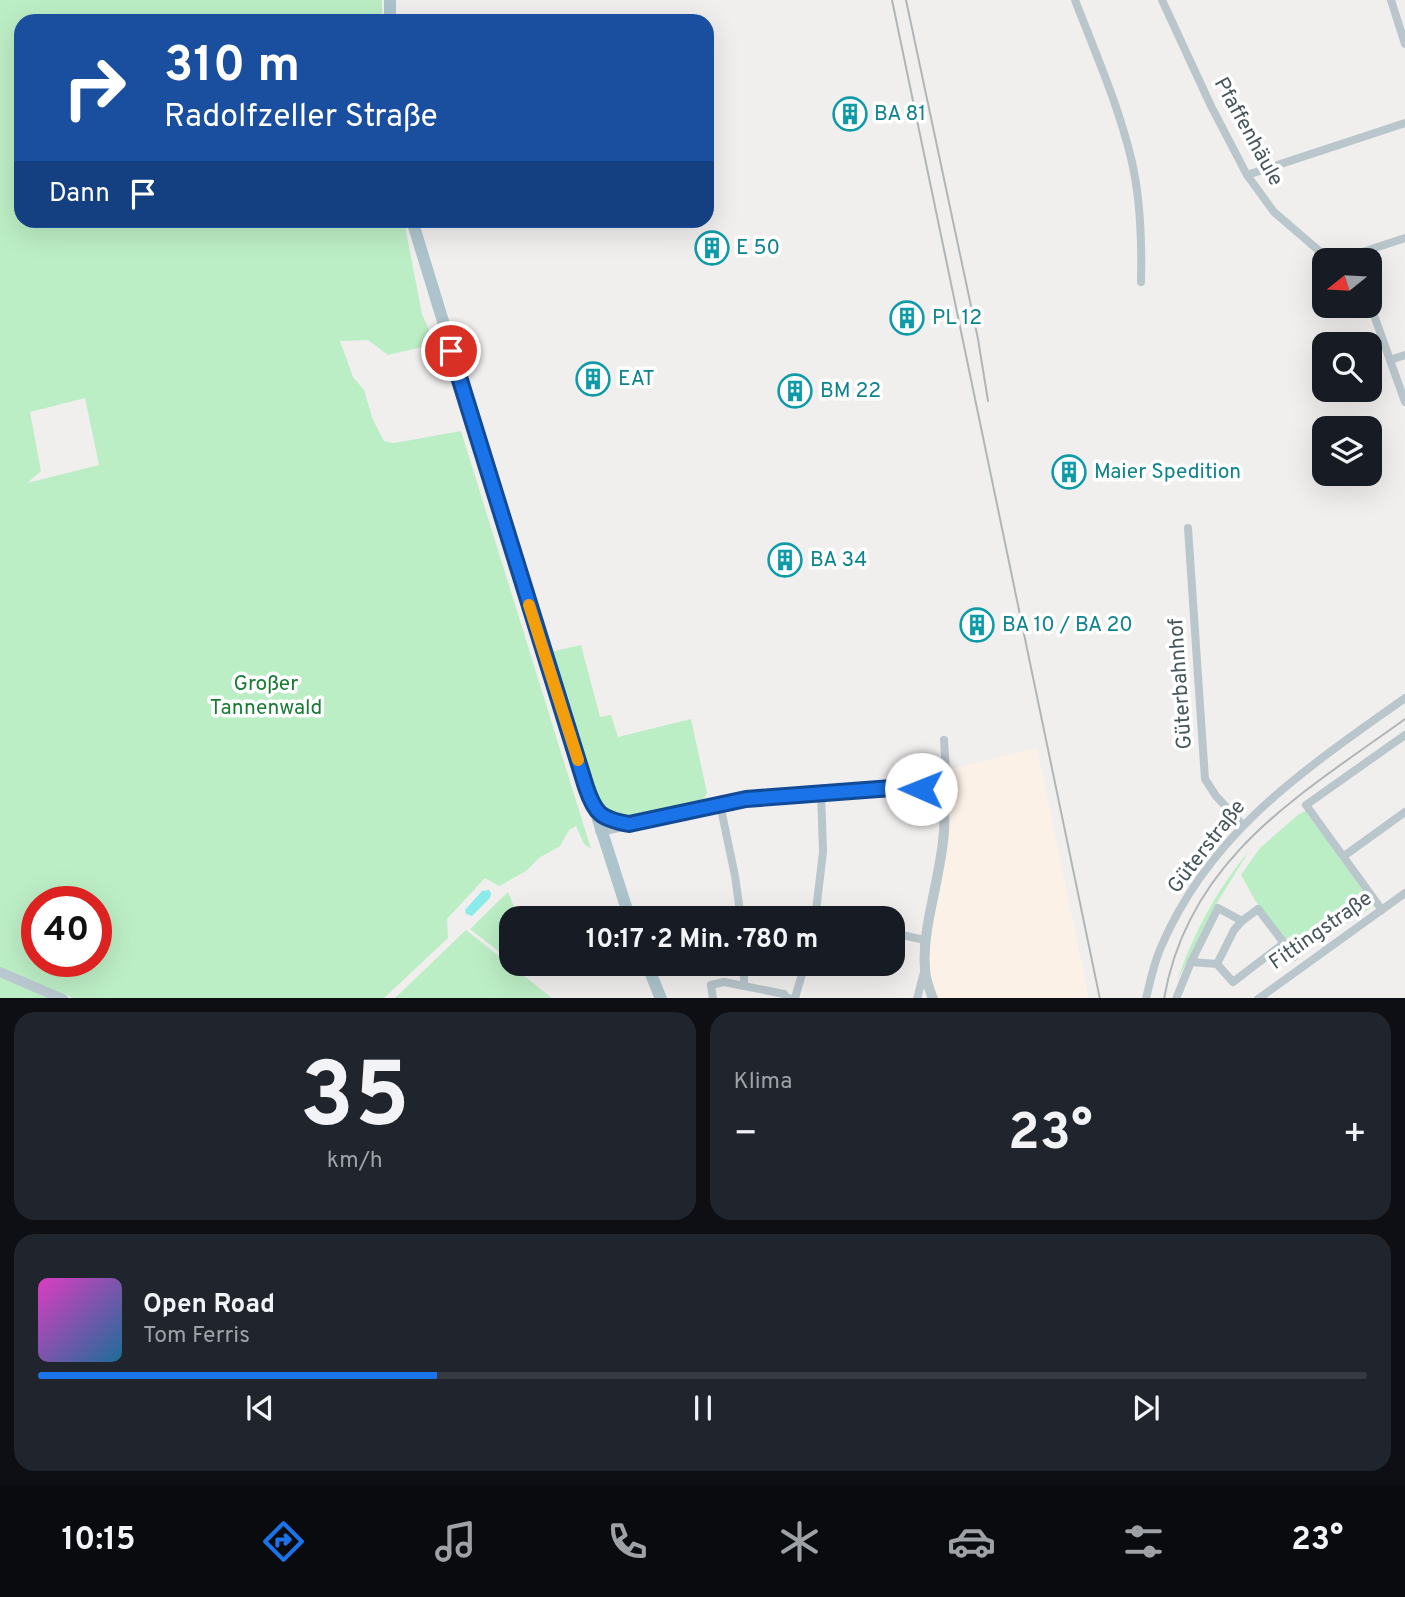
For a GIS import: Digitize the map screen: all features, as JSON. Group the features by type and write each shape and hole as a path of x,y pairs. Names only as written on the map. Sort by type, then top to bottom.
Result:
{"main road":[{"path":"414,228 625,906"},
{"path":"0,972 61,998"},
{"path":"652,976 661,998"}],"street":[{"path":"1075,0 1118,112 1131,158 1138,194 1142,248 1141,282"},
{"name":"Pfaffenhäule","path":"1162,0 1247,176 1274,212 1317,248"},
{"path":"1391,0 1405,44"},
{"path":"1247,176 1405,123"},
{"path":"1374,248 1405,238"},
{"path":"1375,318 1405,402"},
{"path":"1390,360 1405,355"},
{"name":"Güterbahnhof","path":"1188,528 1205,779 1216,796 1242,824"},
{"name":"Güterstraße","path":"1146,998 1160,950 1190,892 1242,824 1324,755 1405,698"},
{"path":"1382,910 1306,805 1405,736"},
{"path":"933,998 925,969 925,940 944,835 941,801 946,770 944,740"},
{"path":"600,831 759,797 914,788 928,791 941,801"},
{"path":"817,906 823,852 821,792"},
{"path":"720,804 739,906"},
{"path":"592,807 610,820 629,824"},
{"path":"1344,856 1405,812"},
{"name":"Fittingstraße","path":"1259,998 1405,893"},
{"path":"1176,998 1218,908 1242,921"},
{"path":"1217,964 1234,930 1258,909 1294,957"},
{"path":"905,936 925,940"},
{"path":"1191,962 1217,964 1233,982 1284,943"},
{"path":"918,998 925,969"},
{"path":"744,976 744,986"},
{"path":"713,998 711,985 715,982 795,998 801,976"},
{"path":"919,998 927,983"}],"shaded area":[{"path":"1037,748 1089,998 933,998 925,969 944,835 946,770"}],"green space":[{"name":"Großer Tannenwald","path":"0,0 382,0 382,14 14,14 14,228 405,228 422,314 435,344 388,355 368,340 340,341 353,377 364,390 373,420 384,441 394,443 461,431 591,849 584,844 576,826 569,830 560,846 539,858 526,871 499,886 485,878 447,919 448,938 384,998 73,998 22,977 112,977 112,886 21,886 21,977 0,968","holes":["85,398 99,465 27,483 41,471 30,412"]},
{"path":"581,645 600,717 611,715 618,737 691,719 707,793 702,802 628,815 610,813 602,806 593,791 550,652"},
{"path":"1306,811 1374,906 1297,954 1256,902 1241,875 1260,848"},
{"path":"1249,851 1215,906 1177,981 1207,913 1226,881"},
{"path":"508,892 514,906 499,906 499,952 470,929"},
{"path":"466,930 499,956 499,976 524,976 552,998 395,998"},
{"path":"0,977 51,998 0,998"}],"water":[{"path":"489,890 490,898 472,916 466,914 465,910 482,891"}],"railway":[{"path":"892,0 1100,998"},
{"path":"906,0 978,339 988,401"},
{"path":"1164,998 1177,950 1197,906 1223,868 1254,835 1289,804 1405,719"}],"slow traffic":[{"path":"529,605 578,760"}],"place":[{"name":"BA 81","path":"850,114"},
{"name":"E 50","path":"712,248"},
{"name":"PL 12","path":"907,318"},
{"name":"EAT","path":"593,379"},
{"name":"BM 22","path":"795,391"},
{"name":"Maier Spedition","path":"1069,472"},
{"name":"BA 34","path":"785,560"},
{"name":"BA 10 / BA 20","path":"977,625"}],"route":[{"path":"451,351 592,807 610,820 629,824 746,799 892,788 921,789"}]}
